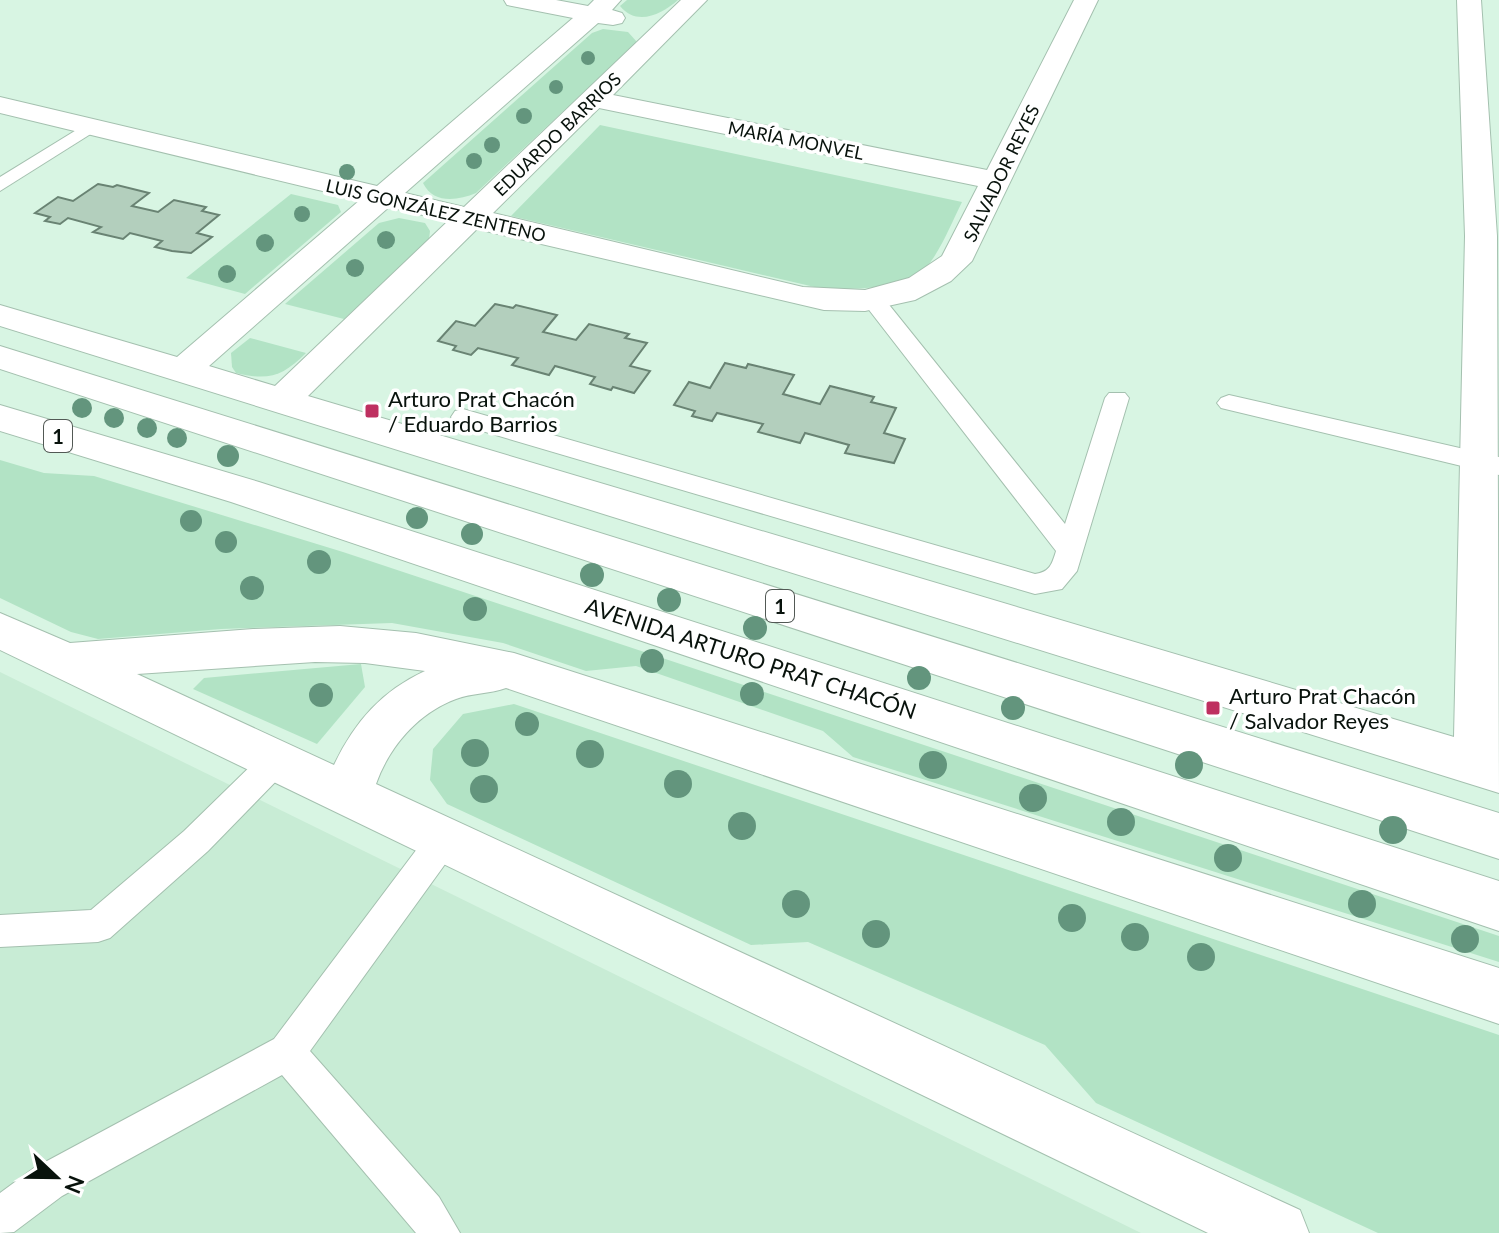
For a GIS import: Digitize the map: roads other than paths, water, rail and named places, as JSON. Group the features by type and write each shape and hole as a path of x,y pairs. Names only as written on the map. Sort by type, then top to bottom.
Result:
{"main road":[{"path":"516,0 601,7 667,27"},
{"name":"EDUARDO BARRIOS","path":"281,401 695,0"},
{"name":"SALVADOR REYES","path":"874,301 924,285 956,261 1086,0"},
{"path":"0,315 1489,769 1490,309 1469,0"},
{"path":"182,371 601,7"},
{"name":"MARÍA MONVEL","path":"594,99 997,181"},
{"name":"LUIS GONZÁLEZ ZENTENO","path":"0,105 803,297 838,302 874,301"},
{"name":"1","path":"0,357 1499,836"},
{"name":"AVENIDA ARTURO PRAT CHACÓN","path":"0,418 245,492 1499,906"},
{"path":"0,630 1277,1233"},
{"path":"66,661 315,644 415,651 514,672 1499,996"},
{"path":"347,794 364,751 390,717 418,697 449,682 482,674 514,672"}],"lane":[{"path":"0,185 91,126"},
{"path":"874,301 1071,551"},
{"path":"463,417 1035,584 1052,582 1063,571 1117,398"},
{"path":"1229,403 1490,464"},
{"path":"0,931 98,926 196,841 276,761"},
{"path":"0,1218 48,1182 287,1052 444,839"},
{"path":"287,1052 440,1233"}],"place":[{"name":"Arturo Prat Chacón / Eduardo Barrios","path":"372,411"},
{"name":"Arturo Prat Chacón / Salvador Reyes","path":"1213,708"}]}
